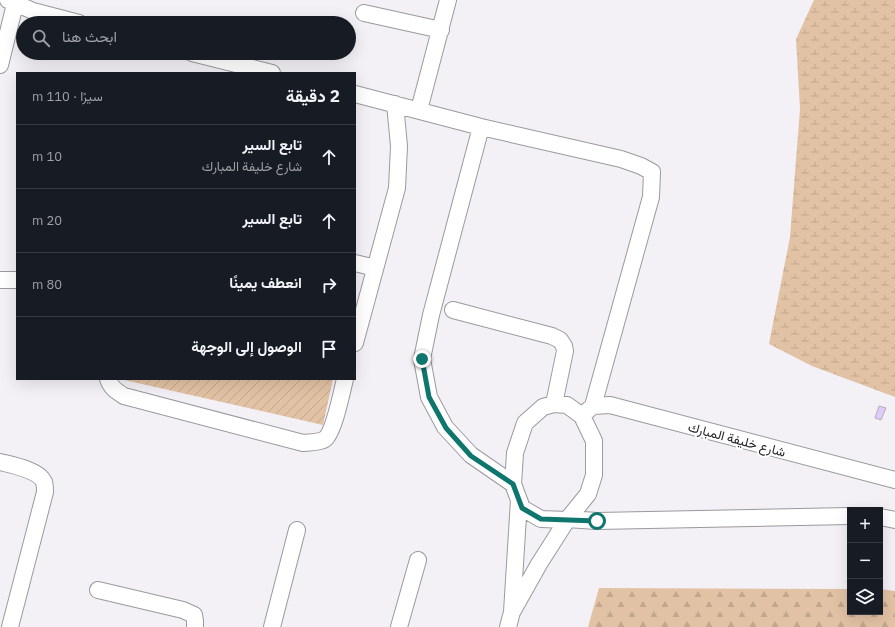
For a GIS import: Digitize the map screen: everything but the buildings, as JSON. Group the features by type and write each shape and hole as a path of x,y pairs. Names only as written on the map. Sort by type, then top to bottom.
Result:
{"street":[{"path":"419,110 448,0"},
{"path":"0,65 12,2 54,16"},
{"path":"364,13 441,30"},
{"path":"220,60 268,72"},
{"path":"356,94 621,159 652,172 651,196 588,411 594,441 594,475 588,494 567,519 539,564 510,620"},
{"path":"356,339 397,188 399,146 395,104"},
{"path":"481,126 431,315 422,359 429,397 446,428 471,456 513,484"},
{"path":"356,263 375,268"},
{"path":"0,280 16,280"},
{"path":"453,310 543,332 560,340 565,351 554,404"},
{"path":"108,380 115,391 124,396 303,443 318,442 326,438 331,430 345,380"},
{"path":"588,411 567,405 554,404 543,407 526,424 515,453 513,484 522,508 541,519 597,521 847,516"},
{"name":"شارع خليفة المبارك","path":"588,411 610,405 895,480"},
{"path":"0,462 31,471 40,477 44,482 45,492 10,627"},
{"path":"510,620 519,500"},
{"path":"883,518 895,520"},
{"path":"272,627 297,530"},
{"path":"399,627 418,560"},
{"path":"98,590 183,610 194,615 195,627"}],"green space":[{"path":"814,0 895,0 895,397 812,366 769,344 790,237 800,109 796,39"},
{"path":"124,380 333,380 323,425"},
{"path":"599,588 847,589 847,615 883,615 883,589 895,591 895,627 588,627"}],"route":[{"path":"422,359 429,397 446,428 471,456 513,484 522,508 541,519 597,521"}]}
